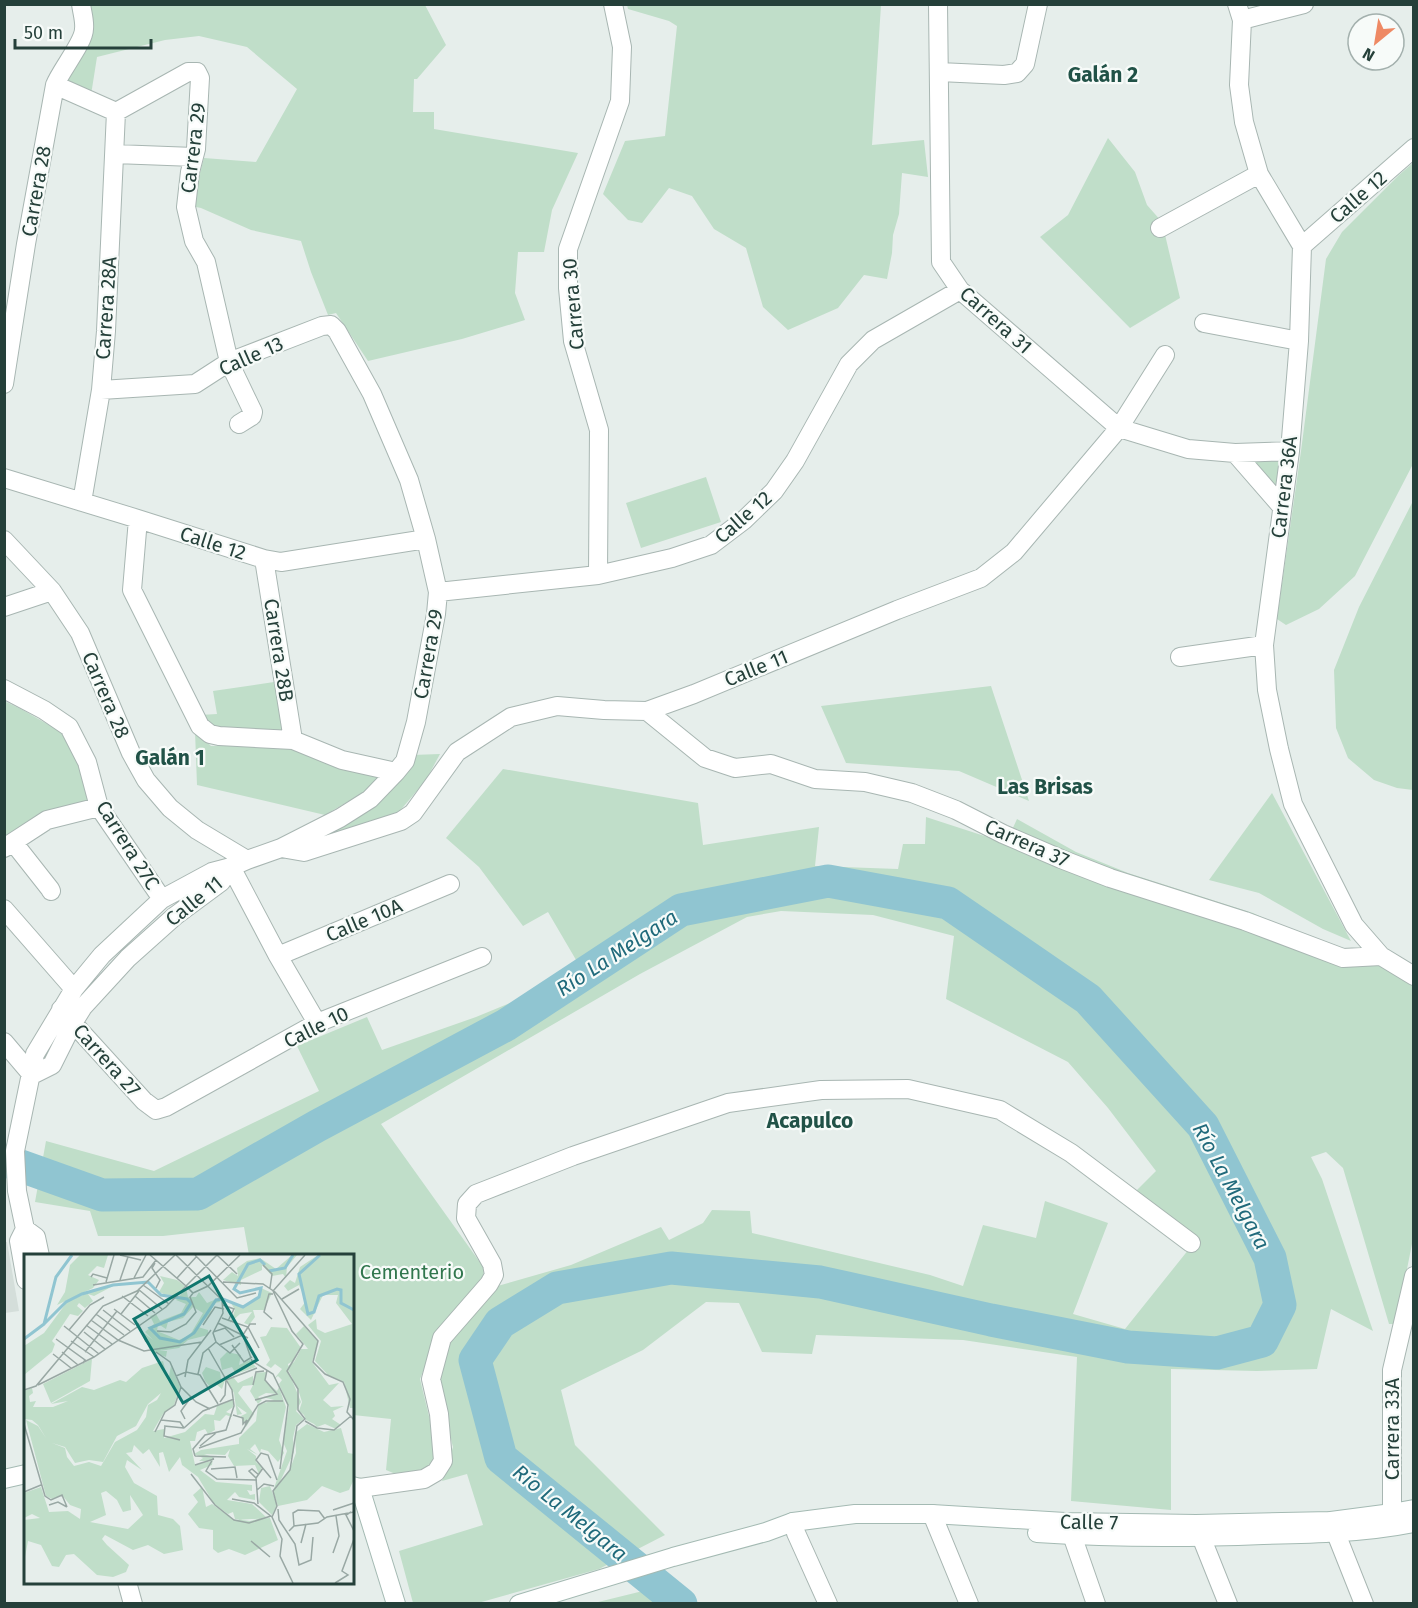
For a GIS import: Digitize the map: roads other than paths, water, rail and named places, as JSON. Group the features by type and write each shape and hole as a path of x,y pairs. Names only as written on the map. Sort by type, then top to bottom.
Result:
{"street":[{"name":"Carrera 28","path":"4,384 54,85 82,37 84,30 81,4"},
{"name":"Carrera 30","path":"598,575 600,430 573,341 568,288 568,249 620,101 622,47 613,4"},
{"name":"Carrera 31","path":"938,4 941,262 960,290 1119,428 1188,449 1235,453 1290,452"},
{"path":"939,72 1004,75 1017,73 1025,64 1038,4"},
{"path":"1302,246 1259,174 1244,122 1239,85 1240,12 1304,4"},
{"name":"Carrera 29","path":"116,112 188,72 196,72 200,78 196,149 186,207 194,241 206,262 229,362 254,414 239,424"},
{"path":"54,85 116,112"},
{"name":"Carrera 28A","path":"82,502 101,390 106,331 116,112"},
{"name":"Calle 12","path":"1302,246 1413,148"},
{"path":"115,154 194,157"},
{"path":"1160,228 1259,174"},
{"name":"Carrera 36A","path":"1302,246 1299,341 1290,452 1264,645 1267,690 1293,804 1354,925 1381,956"},
{"name":"Calle 12","path":"438,592 598,575 672,558 711,545 744,520 774,491 795,461 849,364 873,340 960,290"},
{"path":"1204,322 1299,341"},
{"name":"Carrera 29","path":"239,864 282,848 340,818 370,799 405,761 416,722 436,614 438,592 409,480 372,394 337,331 331,325"},
{"name":"Calle 13","path":"101,390 195,384 229,362 322,326 331,325"},
{"name":"Calle 11","path":"282,848 304,852 400,821 413,813 457,752 511,717 557,705 604,710 647,711 981,578 1014,552 1119,428 1165,354"},
{"path":"1235,453 1282,507"},
{"name":"Calle 12","path":"4,478 264,560 281,562 426,539"},
{"path":"138,519 132,590 200,726 210,734 219,736 293,740 342,760 396,772"},
{"name":"Carrera 28","path":"4,540 52,591 80,633 130,753 146,780 170,808 239,864"},
{"name":"Carrera 28B","path":"264,560 293,740"},
{"path":"4,607 52,591"},
{"path":"1180,657 1264,645"},
{"name":"Carrera 27C","path":"4,689 44,710 69,727 87,762 99,807 162,899"},
{"name":"Carrera 37","path":"647,711 705,758 735,768 771,764 815,778 865,782 912,792 956,810 1003,834 1110,878 1245,921 1343,958 1381,956"},
{"path":"51,891 9,845 47,820 99,807"},
{"path":"239,864 278,956 317,1023"},
{"name":"Calle 11","path":"67,1016 74,989 102,955 162,899 212,872 239,864"},
{"name":"Calle 11","path":"32,1075 35,1054 67,1016 83,1007 128,958 175,916 221,882 239,864"},
{"name":"Calle 10A","path":"278,956 450,884"},
{"path":"4,909 74,989"},
{"path":"1381,956 1413,976"},
{"name":"Calle 10","path":"156,1110 166,1107 317,1023 482,957"},
{"name":"Carrera 27","path":"67,1016 144,1101 156,1110"},
{"path":"4,1042 32,1075 15,1151 17,1191 25,1229 19,1241 24,1269"},
{"path":"396,1604 356,1487 424,1479 436,1472 443,1461 439,1414 431,1379 439,1348 442,1338 489,1284 494,1275 492,1264 466,1218 467,1204 476,1194 573,1156 728,1103 821,1090 908,1089 1000,1110 1071,1153 1191,1243"},
{"path":"4,1233 25,1229 36,1237 40,1254"},
{"name":"Carrera 33A","path":"1392,1513 1392,1370 1413,1276"},
{"path":"4,1479 24,1474"},
{"name":"Calle 7","path":"1334,1527 1413,1509"},
{"name":"Calle 7","path":"519,1604 673,1557 766,1533 855,1514 1068,1529 1198,1531 1394,1527 1413,1522"},
{"path":"934,1520 969,1604"},
{"path":"1334,1527 1364,1604"},
{"path":"795,1528 828,1604"},
{"path":"1068,1529 1096,1604"},
{"path":"1198,1531 1228,1604"},
{"path":"128,1584 133,1604"}],"waterway":[{"name":"Río La Melgara","path":"4,1160 102,1195 198,1194 317,1126 506,1025 681,910 828,881 948,903 1088,999 1203,1126 1270,1258 1280,1305 1262,1341 1217,1353 1128,1347 991,1320 820,1282 671,1268 557,1288 500,1323 475,1360 501,1458 681,1604"}],"district":[{"name":"Galán 2","path":"1103,75"},
{"name":"Galán 1","path":"170,758"},
{"name":"Las Brisas","path":"1045,787"},
{"name":"Acapulco","path":"810,1121"}],"park label":[{"name":"Cementerio","path":"412,1272"}]}
